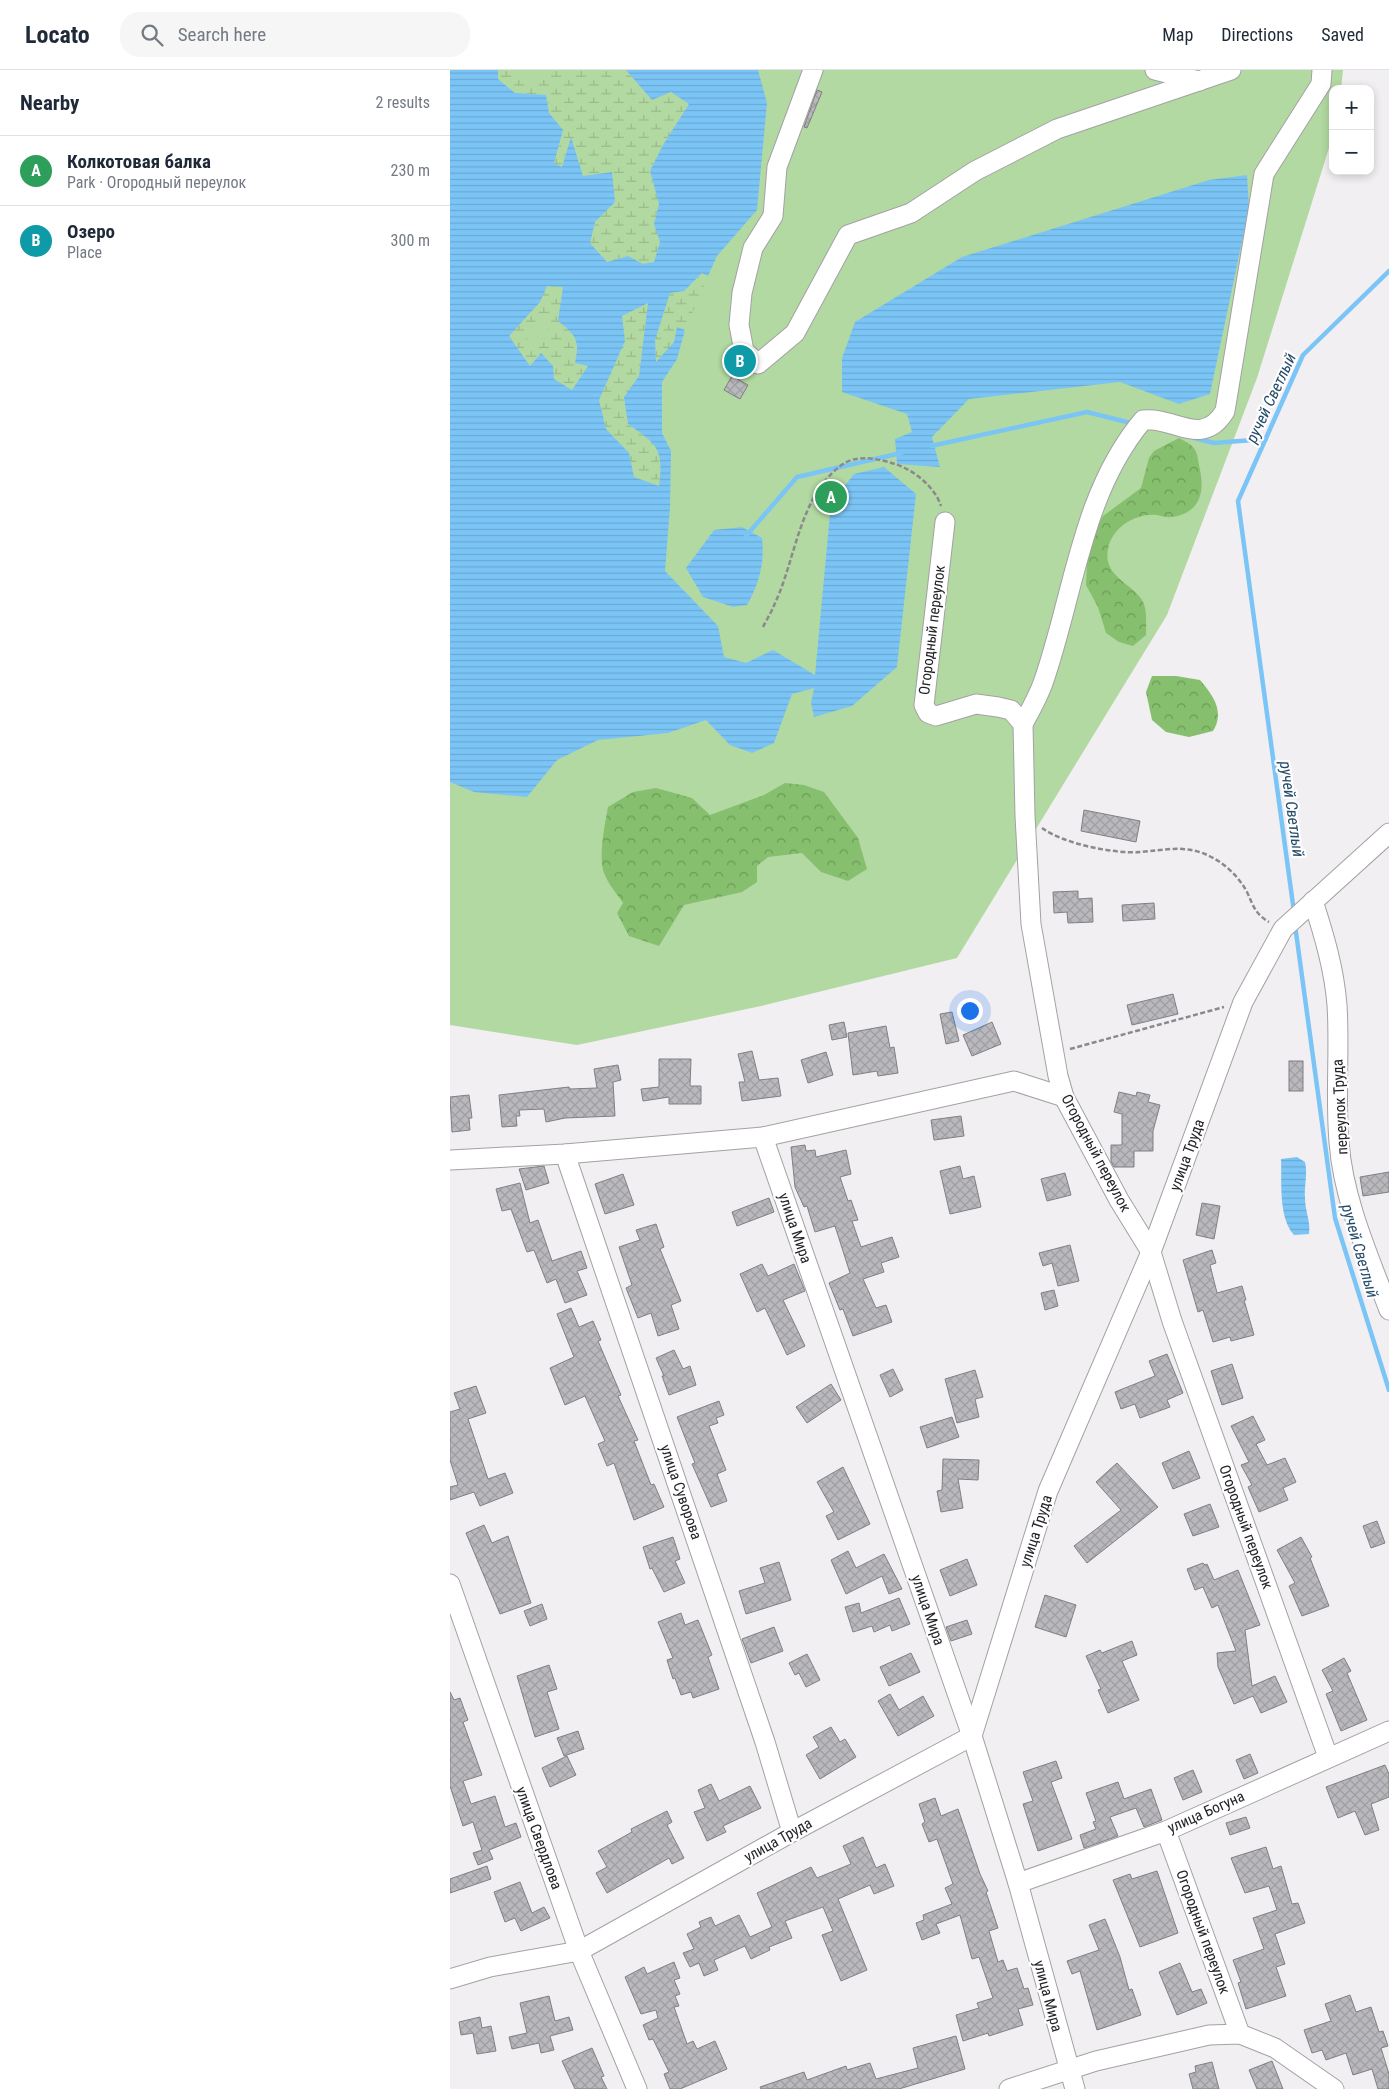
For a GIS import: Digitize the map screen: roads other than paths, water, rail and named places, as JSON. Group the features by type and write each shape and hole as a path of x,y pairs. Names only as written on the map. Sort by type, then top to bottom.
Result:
{"street":[{"path":"813,70 777,167 773,216 753,248 742,293 739,325 744,351 758,364 795,333 848,235 911,213 974,170 1057,129 1231,70"},
{"path":"1155,70 1172,76 1200,81"},
{"path":"1024,724 1045,676 1094,507 1129,436 1143,420 1154,419 1186,430 1205,429 1218,423 1226,412 1264,174 1321,84 1322,70"},
{"name":"Огородный переулок","path":"945,522 924,705 928,713 936,716 976,704 998,707 1010,710 1024,724 1024,816 1031,924 1064,1098 1119,1200 1151,1252 1172,1321 1328,1757"},
{"name":"улица Труда","path":"450,1979 490,1967 579,1951 792,1832 972,1736 1048,1491 1151,1252 1244,1002 1285,928 1389,832"},
{"name":"переулок Труда","path":"1306,907 1331,959 1337,1005 1339,1143 1349,1194 1366,1250 1389,1310"},
{"path":"450,1160 565,1154 763,1137 1014,1081 1064,1098"},
{"name":"улица Мира","path":"763,1137 972,1736 1018,1883 1068,2071 1075,2089"},
{"name":"улица Суворова","path":"565,1154 765,1742 792,1832"},
{"name":"улица Свердлова","path":"450,1584 579,1951 637,2089"},
{"name":"улица Богуна","path":"1018,1883 1166,1831 1389,1730"},
{"name":"Огородный переулок","path":"1166,1831 1240,2034"},
{"path":"1010,2089 1096,2061 1209,2035 1240,2034 1275,2048 1334,2089"}],"water":[{"path":"450,70 498,70 498,79 515,93 546,95 549,113 563,130 554,163 562,167 571,137 583,176 612,172 615,202 595,222 590,243 607,262 628,256 643,264 654,262 660,242 654,224 659,204 650,171 663,145 689,104 671,92 652,100 626,70 758,70 767,103 757,210 717,256 708,276 702,273 684,291 670,293 655,340 656,362 674,342 677,327 685,330 677,359 662,382 662,433 671,451 670,507 665,571 718,626 724,657 746,663 773,650 815,675 831,503 854,474 884,467 916,494 897,667 852,706 814,717 811,703 814,688 792,694 774,743 752,753 730,745 706,720 668,733 598,740 557,760 527,797 474,792 450,782","holes":["547,286 563,287 558,321 573,334 577,343 575,363 588,366 572,390 554,379 553,366 541,353 530,366 509,336 540,302","648,303 639,376 624,397 628,424 646,437 659,455 659,486 634,477 629,453 606,429 599,400 625,341 622,316"]},
{"path":"1247,175 1249,208 1210,394 1179,404 1120,382 969,399 932,437 940,467 897,464 895,439 912,432 907,414 842,392 842,358 855,322 962,257 1209,180"},
{"path":"742,527 762,538 762,565 755,589 747,605 733,607 703,597 686,568 714,530"},
{"path":"1297,1157 1305,1162 1306,1167 1305,1203 1309,1221 1309,1234 1294,1235 1285,1219 1283,1209 1281,1159"}],"waterway":[{"name":"ручей Светлый","path":"1294,912 1238,501 1303,355 1389,271"},
{"path":"931,446 1087,412 1135,424"},
{"path":"1194,438 1214,443 1266,439"},
{"path":"746,536 797,477 901,453"},
{"name":"ручей Светлый","path":"1295,925 1335,1218 1389,1390"}],"place":[{"name":"Озеро","path":"740,361"},
{"name":"Колкотовая балка","path":"831,497"}]}
